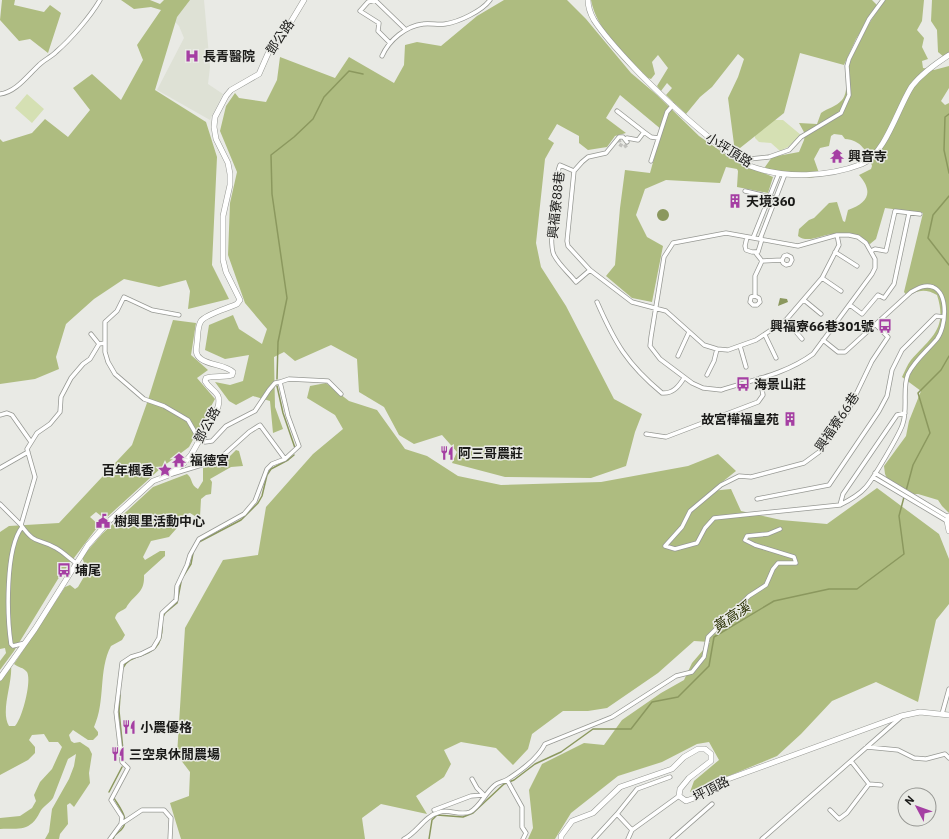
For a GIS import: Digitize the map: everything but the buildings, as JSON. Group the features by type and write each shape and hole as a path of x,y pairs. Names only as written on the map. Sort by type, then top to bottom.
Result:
{"street":[{"path":"0,94 7,94 27,78 39,64 56,52 94,10 100,0"},
{"name":"鄧公路","path":"0,678 25,643 88,545 109,521 153,481 169,475 188,459 218,407 220,400 217,393 205,381 206,378 212,376 228,377 232,375 233,372 229,368 203,361 198,357 196,352 199,327 201,322 206,318 237,304 240,300 226,272 223,260 223,216 230,185 230,174 228,163 216,139 214,127 215,117 226,96 231,90 259,74 270,49 289,25 304,0"},
{"path":"390,43 378,31 379,23 360,12 366,1 375,0 405,29"},
{"path":"382,56 386,46 405,29 425,24 444,24 454,22 485,6 490,0"},
{"name":"小坪頂路","path":"588,0 588,8 594,20 624,57 712,141 749,165 778,173 804,175 837,171 864,163 879,147 898,118 903,101 913,86 925,72 949,55"},
{"path":"740,160 769,157 789,150 801,137 841,113 849,95 847,66 849,59 869,20 883,0"},
{"path":"651,161 667,112 673,105"},
{"path":"617,111 651,138 658,138"},
{"name":"興福寮88巷","path":"644,132 638,140 627,140 623,137 619,137 606,153 588,158 574,171 567,241 568,246 590,270 632,302 657,307"},
{"name":"興福寮88巷","path":"574,171 560,165 558,170 551,243 554,254 576,282 590,270"},
{"path":"753,238 778,173"},
{"path":"755,252 758,252 761,239 785,174"},
{"path":"745,191 776,198"},
{"path":"871,251 875,249 886,251 895,211 920,214"},
{"path":"850,304 862,314 878,294 884,298 894,284 909,213"},
{"path":"726,233 747,236 798,246 837,235 849,235 866,243 875,259 875,268 813,354 801,363 782,372 721,390 703,388 684,378 660,359 650,346 664,257 673,243 726,233"},
{"path":"657,307 666,311 704,345 717,349 728,350 756,340 786,320 822,278 839,245 837,235"},
{"path":"747,236 745,246 746,250 755,252 762,261"},
{"path":"835,252 858,266"},
{"path":"762,261 782,260"},
{"path":"755,296 755,276 762,261"},
{"path":"822,278 840,291"},
{"name":"興福寮66巷","path":"823,340 838,352 845,352 911,292 918,288 929,286 937,289 943,295 945,301 944,317 938,338 913,364 908,376 903,423 874,475 865,488 852,499 840,505 714,518 705,528 697,542 675,549 666,546 682,527 690,511 721,485 739,476 751,477 804,463 819,452 848,411 872,361 888,337 876,325"},
{"path":"179,316 152,310 124,297 117,311 105,322 105,352 108,362 121,381 144,399 164,406 188,420 199,439 205,442 212,441 226,426 255,411 275,383 289,379 328,381 341,394"},
{"path":"804,300 821,314"},
{"path":"597,302 616,341 633,366 650,383 665,394 677,388 684,378"},
{"path":"757,499 829,485 880,411 887,396 892,370 902,350 936,316 944,317"},
{"path":"786,320 802,339"},
{"path":"678,356 689,332"},
{"path":"91,334 99,344"},
{"path":"765,335 776,358"},
{"path":"25,643 13,646 11,644 7,617 10,569 16,536 22,526 35,477 27,449 37,433 50,424 60,412 61,396 71,378 83,364 90,359 99,344 105,343"},
{"path":"740,346 746,366"},
{"path":"707,375 714,362 717,349"},
{"path":"95,350 105,352"},
{"path":"646,434 666,437 758,402 763,395 760,378"},
{"path":"121,824 122,818 111,800 128,768 122,762 116,712 122,663 130,657 148,652 157,643 162,613 176,600 177,586 188,565 190,555 199,539 205,534 233,522 244,514 255,502 267,469 272,464 285,459 299,446 288,416 280,382"},
{"path":"0,415 8,413 12,415 31,442"},
{"path":"840,505 843,494 897,415 904,413"},
{"path":"169,475 218,460 249,432 260,425 285,459"},
{"path":"0,468 28,452"},
{"path":"874,475 948,518 949,531"},
{"path":"0,504 22,526 24,532 35,541 55,548 76,563"},
{"path":"404,839 413,835 422,822 439,812 469,812 477,806 484,795 496,784 507,780 540,754 545,744 612,717 676,676 692,672 704,657 708,637 749,596 766,585 773,568 778,563 796,563 794,557 755,545 745,540 747,536 768,534 780,529"},
{"path":"942,714 949,689"},
{"name":"坪頂路","path":"561,839 561,836 572,821 593,813 620,787 672,770 684,757 698,749 705,749 711,754 711,761 689,778 680,789 680,796 686,801 692,799 716,783 901,716 920,712 949,715"},
{"path":"762,839 901,716"},
{"path":"888,721 888,729"},
{"path":"867,747 898,750 914,758 926,759 945,754 949,758"},
{"path":"851,761 869,784 881,785"},
{"path":"594,839 637,789 670,777"},
{"path":"472,779 477,788 484,795"},
{"path":"507,780 522,807 522,827 526,834 523,839"},
{"path":"830,810 839,819 847,813 869,784"},
{"path":"434,810 471,796 484,795"},
{"path":"628,839 632,830 680,796"},
{"path":"672,839 712,804"},
{"path":"110,839 121,824 142,810 164,810 170,818 170,839"},
{"path":"617,814 632,830"}],"shaded area":[{"path":"2,0 15,0 14,5 44,12 50,5 61,13 48,53 30,39 19,41 0,20"},
{"path":"121,0 150,0 160,4 164,0 190,0 177,17 155,90 206,122 217,157 212,265 229,299 188,309 190,291 186,280 159,287 124,279 94,299 66,324 56,357 59,369 35,379 0,384 0,139 3,142 32,133 45,119 68,137 90,110 73,88 92,74 121,100 143,60 137,45 161,10 151,7 134,9"},
{"name":"長青醫院","path":"182,0 204,0 210,67 208,84 223,94 210,120 157,90 184,38 179,26 171,18"},
{"path":"504,0 567,0 586,19 631,73 657,95 699,136 735,161 773,177 768,193 737,187 737,169 726,167 720,183 666,180 645,189 636,215 647,237 663,246 652,302 632,298 606,276 615,265 625,170 650,173 662,130 620,95 606,118 626,133 615,136 607,147 588,150 579,143 579,136 557,124 548,139 554,143 545,159 536,243 541,267 566,306 614,399 642,414 635,432 626,466 591,478 505,477 452,463 457,452 442,435 414,444 399,435 384,407 359,392 357,359 331,345 295,361 284,352 274,357 275,407 283,429 273,433 270,401 253,396 236,405 229,401 215,382 230,385 243,381 249,355 225,359 205,350 209,325 233,315 239,329 262,344 267,329 245,303 228,255 230,203 237,172 220,131 226,106 235,93 239,98 266,102 277,80 280,57 335,78 349,57 394,83 404,65 405,45 417,42 441,46 477,16"},
{"path":"591,0 872,0 877,5 856,39 844,65 800,53 784,113 735,152 728,98 738,77 744,59 738,54 712,87 700,97 686,114 666,95 672,88 667,83 661,91 657,86 668,68 658,55 652,62 655,74 651,79 648,78 622,52 606,33 594,11"},
{"path":"885,0 924,0 922,21 917,30 924,38 922,47 928,59 922,61 923,68 934,70 949,66 949,88 941,101 945,105 949,103 949,513 938,500 918,494 899,495 893,491 885,474 884,466 906,436 909,421 921,391 902,377 911,360 936,332 939,324 940,307 937,295 926,291 918,291 908,297 904,292 923,213 885,208 876,239 870,244 839,234 830,234 811,239 802,238 798,236 799,229 809,220 814,218 829,203 837,202 843,221 845,222 848,210 860,204 864,200 867,196 866,187 864,181 859,175 871,169 872,166 869,156 855,141 845,139 842,135 834,134 831,136 829,146 820,148 814,159 819,173 818,176 800,177 766,169 765,167 772,157 799,152 805,134 799,123 817,124 821,113 842,100 846,89 847,71 851,58 859,41"},
{"path":"932,0 949,0 949,54 944,57 938,52 937,30 931,21"},
{"path":"27,94 44,109 32,123 15,108"},
{"path":"771,120 783,120 801,135 788,147 780,151 771,143 759,142 755,138 755,131"},
{"path":"661,209 665,209 669,215 665,221 661,221 657,217 657,213"},
{"path":"780,298 787,299 788,302 778,306"},
{"path":"173,320 196,323 191,355 208,370 197,378 215,399 189,447 161,468 105,519 96,512 90,517 99,525 58,579 14,651 0,670 0,661 6,653 5,648 0,649 0,532 9,526 59,523 132,445"},
{"path":"326,383 349,401 377,410 405,449 427,456 458,476 501,485 601,482 688,466 718,454 736,471 711,491 731,489 741,511 781,520 827,524 877,488 939,534 949,559 949,604 936,620 918,702 876,682 832,701 801,734 777,756 690,792 694,781 719,760 709,742 697,744 662,762 618,776 571,813 555,839 528,839 533,828 529,790 542,764 584,743 604,745 622,720 661,693 684,680 692,663 710,642 694,641 658,673 607,708 588,711 563,711 532,734 528,749 513,765 496,748 461,742 444,750 451,764 444,777 416,796 427,814 381,804 362,818 365,839 181,839 170,803 189,796 190,772 177,755 185,628 223,560 258,555 266,507 313,454 343,429 335,415 307,398 310,386"},
{"path":"236,450 239,451 243,466 231,467 210,479 212,482 211,494 206,495 201,499 200,517 198,518 190,513 187,514 184,520 169,537 151,541 143,557 145,560 160,551 165,551 165,556 144,575 141,590 126,608 118,613 115,618 125,635 122,640 111,646 107,655 103,675 100,707 94,727 98,732 98,735 93,740 88,740 73,730 69,735 71,741 74,743 80,742 89,748 92,754 89,773 90,783 74,807 70,803 67,805 68,824 60,834 59,839 45,839 49,832 52,809 69,779 74,766 76,754 68,759 53,798 42,808 32,823 24,828 0,829 0,818 20,816 32,808 36,801 34,795 40,782 52,769 62,747 58,742 49,742 44,734 32,735 29,740 35,747 35,753 28,760 0,775 0,681 11,665 6,713 9,726 15,726 21,716 26,700 28,677 25,670 14,664 65,587 70,585 75,589 78,587 85,575 86,568 82,557 102,534 153,487 187,474 194,486 198,489 203,481 203,468 225,461"}],"waterway":[{"path":"277,379 278,342 287,298 272,194 271,155 294,137 313,119 324,97 349,71 363,74"},
{"name":"黃高溪","path":"949,114 945,117 944,150 949,173"},
{"name":"黃高溪","path":"949,196 933,215 928,238 949,265"},
{"name":"黃高溪","path":"906,491 913,465 930,433 918,393 941,370 949,356"},
{"path":"277,386 283,413 295,448"},
{"path":"199,542 241,520 258,503 262,496 267,475 271,469 294,455"},
{"name":"黃高溪","path":"429,839 432,820 437,815 463,817 473,813 504,784 514,780 535,764 561,752 593,729 631,729 652,702 678,697 709,666 714,637 774,601 829,589 857,589 904,554 899,516 904,497"},
{"path":"184,575 191,564 193,553"},
{"path":"163,617 165,613 177,603 181,582"},
{"path":"123,668 127,662 146,654 158,645 161,636 162,623"},
{"path":"120,695 119,711 124,760"},
{"path":"109,792 122,767"},
{"path":"113,839 124,826 125,822 121,809 114,798"}],"tunnel":[{"path":"626,138 619,141 619,144 624,147 627,145 627,142"}],"place":[{"name":"長青醫院","path":"192,56"},
{"name":"興音寺","path":"837,156"},
{"name":"天境360","path":"735,201"},
{"name":"興福寮66巷301號","path":"885,326"},
{"name":"海景山莊","path":"743,384"},
{"name":"故宮樺福皇苑","path":"790,419"},
{"name":"阿三哥農莊","path":"447,453"},
{"name":"福德宮","path":"179,460"},
{"name":"百年楓香","path":"165,470"},
{"name":"樹興里活動中心","path":"103,521"},
{"name":"埔尾","path":"64,570"},
{"name":"小農優格","path":"129,727"},
{"name":"三空泉休閒農場","path":"118,754"}]}
